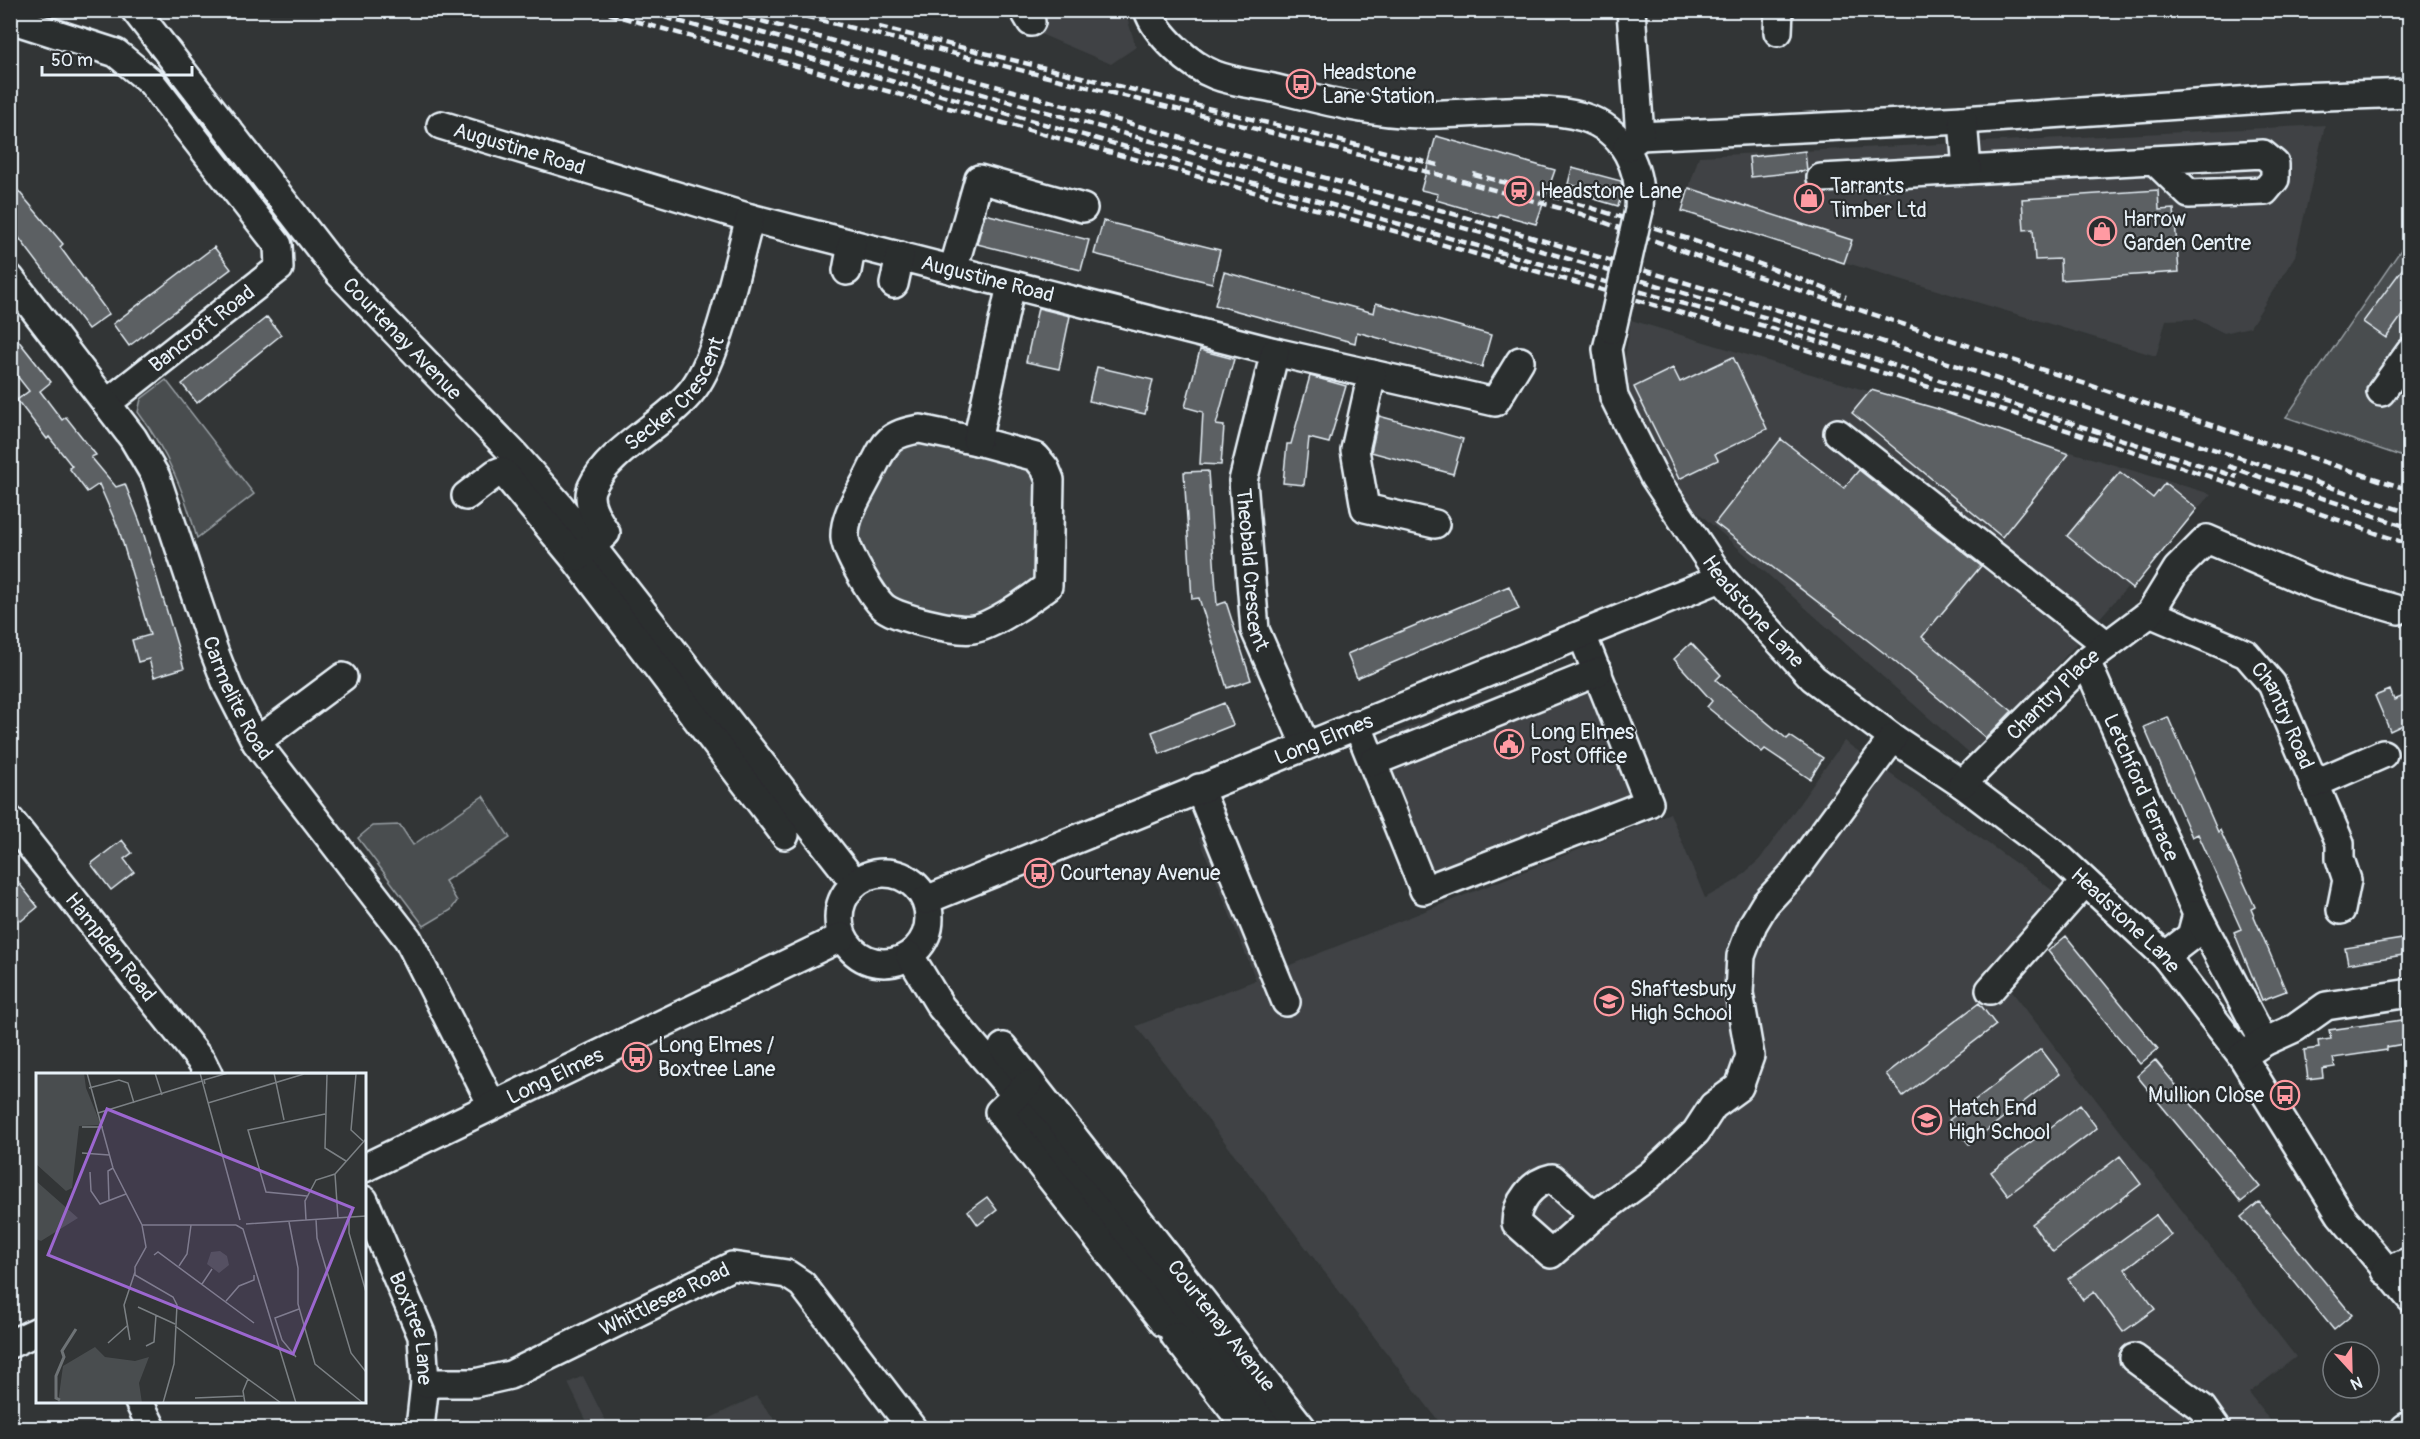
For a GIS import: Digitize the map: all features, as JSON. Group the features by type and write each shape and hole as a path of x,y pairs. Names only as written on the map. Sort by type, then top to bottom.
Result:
{"street":[{"name":"Courtenay Avenue","path":"135,10 339,273 514,454 591,546 695,657 738,718 756,760 855,883"},
{"name":"Headstone Lane","path":"1148,10 1151,19 1175,49 1214,75 1338,104 1388,112 1423,114 1557,112 1593,122 1633,142 1639,210 1607,349 1614,397 1654,477 1721,578 1813,678 1893,738 1962,784 2061,860 2165,956 2242,1056 2340,1214 2397,1266 2409,1298"},
{"path":"1631,10 1633,142 2296,97 2409,93"},
{"name":"Bancroft Road","path":"10,19 116,53 151,81 278,245 279,268 107,403"},
{"path":"1963,120 1967,170"},
{"name":"Augustine Road","path":"441,125 750,218 1275,352 1495,402 1520,361"},
{"path":"1821,178 2154,160"},
{"path":"953,270 979,179 1083,208"},
{"name":"Secker Crescent","path":"591,546 590,489 603,468 669,415 695,388 712,354 750,218"},
{"path":"846,271 852,244"},
{"path":"894,284 900,256"},
{"name":"Carmelite Road","path":"10,278 133,438 156,477 214,651 228,687 256,742 408,939 492,1105"},
{"path":"977,441 1011,285"},
{"name":"Theobald Crescent","path":"1275,352 1243,481 1255,630 1305,744"},
{"path":"2380,392 2409,352"},
{"path":"1372,374 1355,450 1365,508 1435,524"},
{"path":"920,429 977,441 1036,457 1046,468 1050,480 1048,586 989,622 970,630 959,630 894,613 883,606 850,555 845,537 849,515 887,440 902,432 920,429"},
{"path":"1839,434 2097,653"},
{"path":"466,496 501,471 591,546 756,760 785,835"},
{"path":"2150,613 2177,569 2207,539 2317,586 2399,610"},
{"name":"Long Elmes","path":"926,900 1305,744 1721,578"},
{"name":"Chantry Place","path":"1962,784 2097,653 2150,613"},
{"name":"Chantry Road","path":"2150,613 2246,654 2272,684 2340,843 2340,859 2347,880 2341,909"},
{"path":"1357,724 1424,890 1649,803 1582,635"},
{"name":"Letchford Terrace","path":"2097,653 2197,914 2264,1042"},
{"path":"1373,762 1598,672"},
{"path":"256,742 343,677"},
{"path":"726,689 738,718"},
{"path":"1594,1216 1650,1175 1696,1132 1713,1106 1739,1087 1750,1056 1738,993 1741,956 1753,924 1765,904 1792,875 1893,738"},
{"path":"2314,784 2383,754"},
{"path":"1199,788 1286,1002"},
{"name":"Hampden Road","path":"10,820 202,1062 208,1073"},
{"path":"875,873 891,873 905,878 918,887 926,900 930,915 928,931 921,945 910,956 897,962 882,964 868,961 855,954 842,937 839,908 847,891 855,883 875,873"},
{"path":"1990,990 2085,882"},
{"path":"2165,956 2191,936 2197,914"},
{"name":"Long Elmes","path":"366,1167 842,937"},
{"name":"Courtenay Avenue","path":"910,956 941,1007 1023,1090 1183,1322 1246,1428"},
{"path":"2242,1056 2264,1042 2295,1028 2325,1006 2409,993"},
{"name":"Courtenay Avenue","path":"1003,1047 1023,1090 1152,1291 1183,1322 1302,1428"},
{"name":"Boxtree Lane","path":"366,1205 422,1336 424,1383 420,1428"},
{"name":"Whittlesea Road","path":"424,1383 475,1383 510,1375 732,1266 787,1274 802,1284 912,1428"},
{"path":"10,1344 36,1332"},
{"name":"Courtenay Avenue","path":"1201,1353 1274,1428"},
{"path":"2134,1358 2202,1408 2216,1428"},
{"path":"140,1403 152,1428"},
{"path":"2405,1428 2409,1425"}],"shaded area":[{"path":"986,11 1125,11 1136,47 1111,64"},
{"path":"2325,125 2295,256 2250,327 2224,333 2196,319 2166,320 2156,356 1681,213 1699,156"},
{"path":"2409,238 2409,459 2286,417"},
{"path":"1631,320 2211,494 1974,758 1683,499 1622,377"},
{"path":"166,380 254,494 197,538 174,472 138,412 141,399"},
{"path":"907,433 1038,467 1042,579 975,621 896,605 850,533"},
{"path":"1585,662 1648,817 1423,901 1364,744"},
{"name":"Hatch End High School","path":"1844,741 2035,877 2076,909 2010,989 2296,1357 2249,1393 2276,1428 1444,1428 1136,1026 1256,980 1199,838 1229,826 1285,967 1670,813 1705,898 1737,880 1760,859"},
{"path":"483,796 510,838 445,881 457,901 451,910 424,926 358,838 372,826 400,825 413,845"},
{"path":"583,1376 609,1428 590,1428 568,1383"},
{"path":"756,1396 781,1428 690,1428"}],"building":[{"path":"1436,136 1555,170 1536,224 1499,214 1498,218 1436,200 1438,194 1421,190"},
{"path":"1805,151 1807,171 1751,177 1749,157"},
{"path":"1572,168 1621,181 1623,190 1618,206 1594,199 1597,191 1568,184"},
{"path":"10,181 63,244 60,247 109,314 88,329 10,226"},
{"path":"1689,188 1852,240 1844,263 1682,211"},
{"path":"2158,190 2159,210 2174,209 2179,272 2061,280 2060,259 2035,260 2033,229 2024,230 2022,199"},
{"path":"985,214 1089,240 1081,270 977,244"},
{"path":"1103,221 1220,250 1212,283 1094,254"},
{"path":"214,247 231,269 129,346 113,324"},
{"path":"2409,260 2409,306 2386,338 2363,322"},
{"path":"1224,272 1374,313 1376,303 1491,335 1482,367 1357,332 1355,343 1215,305"},
{"path":"1038,308 1070,316 1059,369 1026,362"},
{"path":"267,317 281,335 197,403 182,384"},
{"path":"10,330 51,382 40,391 62,420 66,417 96,455 91,457 116,487 125,484 140,522 184,668 154,677 149,659 138,662 132,640 150,635 119,530 99,484 87,492 69,468 72,466 49,437 47,439 17,400 29,391 10,367"},
{"path":"1200,350 1234,359 1216,425 1224,426 1221,465 1200,464 1203,412 1185,407"},
{"path":"1733,357 1767,429 1715,454 1718,460 1679,479 1634,387 1673,368 1680,382"},
{"path":"1097,367 1153,380 1145,414 1089,401"},
{"path":"1310,376 1346,386 1329,443 1309,438 1304,485 1283,483 1287,444 1291,444"},
{"path":"1871,390 1938,409 2069,454 2002,537 1852,413"},
{"path":"1379,416 1463,439 1453,474 1371,452"},
{"path":"1781,439 1844,488 1859,470 1981,566 1922,637 2012,711 1986,738 1888,656 1715,523"},
{"path":"1208,471 1217,605 1226,602 1251,680 1227,688 1199,598 1192,599 1184,472"},
{"path":"2120,472 2153,498 2165,483 2197,509 2132,589 2067,536"},
{"path":"1509,586 1519,609 1357,678 1347,654"},
{"path":"1691,643 1721,675 1716,680 1787,739 1790,736 1823,758 1810,779 1765,749 1762,752 1707,707 1712,701 1674,659"},
{"path":"2390,690 2394,700 2409,694 2409,722 2390,731 2375,696"},
{"path":"1224,703 1233,725 1160,754 1152,732"},
{"path":"2168,717 2218,832 2220,830 2255,907 2251,909 2286,991 2262,1000 2234,932 2241,929 2198,834 2192,837 2144,727"},
{"path":"122,840 132,853 124,859 134,872 111,890 91,864"},
{"path":"10,872 38,907 21,921 10,908"},
{"path":"2066,936 2158,1049 2140,1064 2048,951"},
{"path":"2409,938 2409,954 2348,964 2345,948"},
{"path":"1979,1003 1996,1025 1903,1096 1886,1074"},
{"path":"2409,1019 2409,1043 2387,1047 2387,1050 2333,1058 2335,1067 2322,1069 2323,1077 2308,1079 2304,1050 2319,1048 2318,1041 2331,1039 2329,1030"},
{"path":"2041,1049 2060,1074 1969,1144 1949,1120"},
{"path":"2155,1060 2260,1187 2241,1202 2137,1076"},
{"path":"2080,1105 2097,1128 2008,1195 1991,1172"},
{"path":"2120,1156 2141,1184 2053,1252 2032,1224"},
{"path":"987,1197 997,1210 978,1225 968,1211"},
{"path":"2259,1202 2352,1315 2334,1330 2241,1217"},
{"path":"2156,1215 2171,1235 2125,1269 2155,1309 2123,1332 2094,1292 2083,1300 2068,1279"}],"railway":[{"path":"596,10 1279,199 1734,329 1961,397 2186,469 2410,545"},
{"path":"639,10 1716,313"},
{"path":"680,10 1485,234 1831,337"},
{"path":"722,10 1430,207 1862,335 2410,513"},
{"path":"780,10 1440,175 1581,214 1713,262 2410,490"},
{"path":"879,27 1438,165"},
{"path":"1473,174 1661,230 1846,297"},
{"path":"1757,324 1831,345 2237,477"},
{"path":"2228,466 2410,528"}],"place":[{"name":"Headstone Lane Station","path":"1301,84"},
{"name":"Headstone Lane","path":"1519,191"},
{"name":"Tarrants Timber Ltd","path":"1809,198"},
{"name":"Harrow Garden Centre","path":"2102,231"},
{"name":"Long Elmes Post Office","path":"1509,744"},
{"name":"Courtenay Avenue","path":"1039,873"},
{"name":"Shaftesbury High School","path":"1609,1001"},
{"name":"Long Elmes / Boxtree Lane","path":"637,1057"},
{"name":"Mullion Close","path":"2285,1095"},
{"name":"Hatch End High School","path":"1927,1120"}]}
